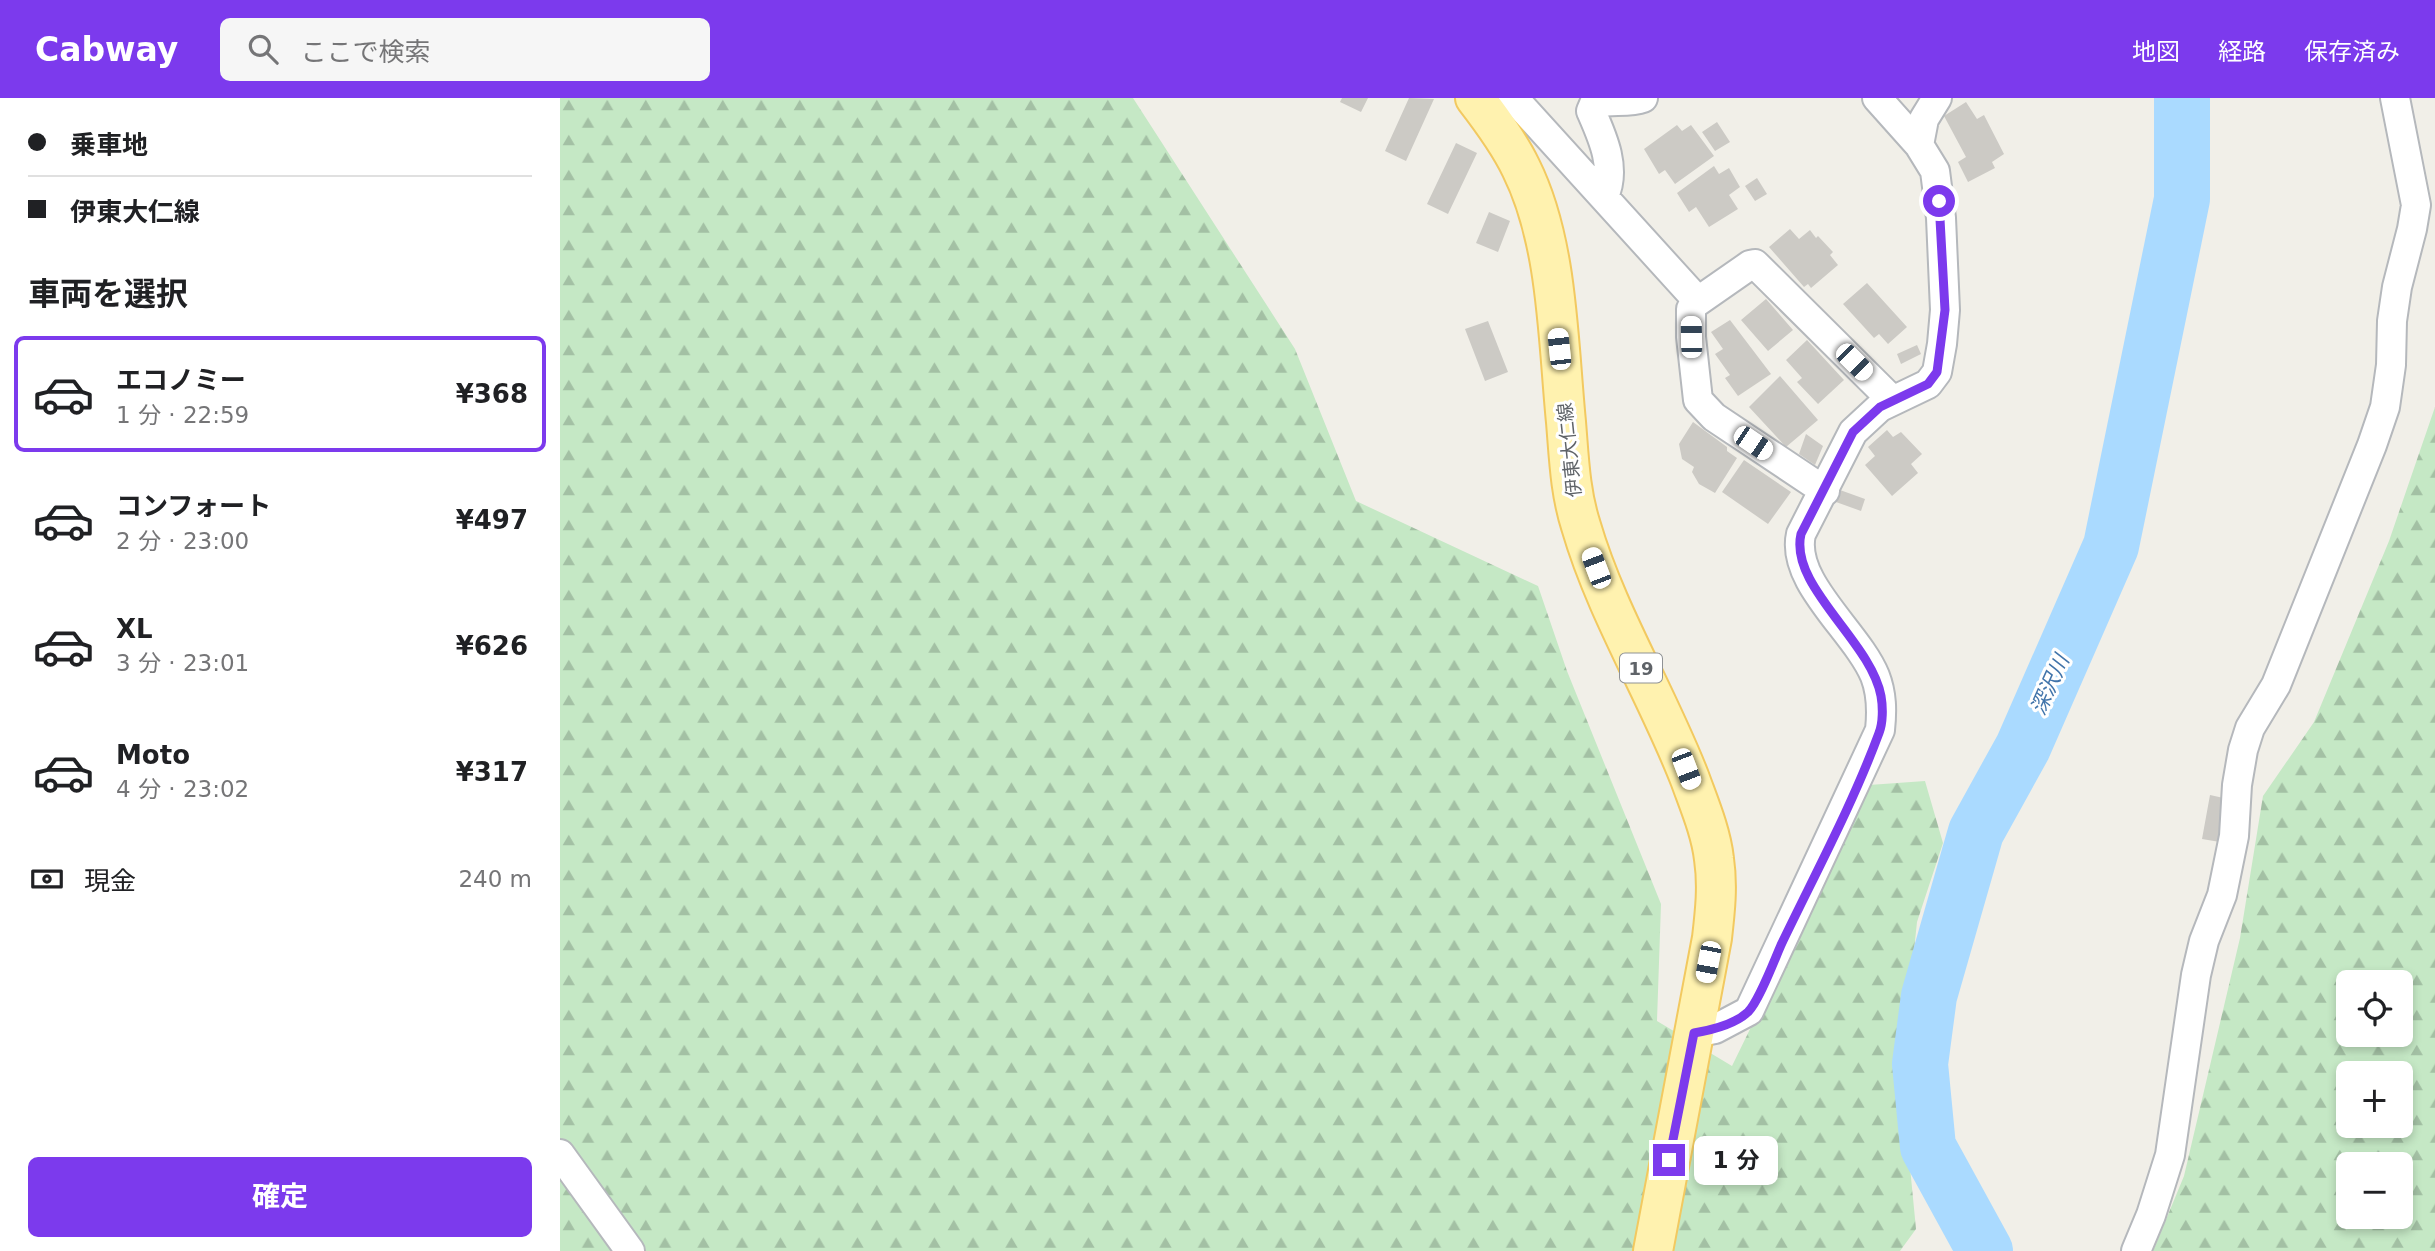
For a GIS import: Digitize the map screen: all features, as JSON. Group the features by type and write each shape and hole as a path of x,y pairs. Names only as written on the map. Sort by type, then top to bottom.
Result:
{"main road":[{"name":"伊東大仁線","path":"1475,98 1498,128 1522,169 1538,211 1551,271 1571,490 1581,529 1604,587 1678,748 1702,811 1714,859 1717,900 1712,938 1653,1251"}],"street":[{"path":"1512,98 1698,301"},
{"path":"1604,196 1609,180 1608,161 1603,138 1591,111 1594,104 1601,101 1624,102 1643,98"},
{"path":"1694,1033 1715,1029 1749,1011 1832,838 1880,730 1881,698 1875,677 1867,660 1807,576 1800,559 1799,546 1801,534 1853,432 1880,407 1928,384 1937,372 1942,344 1945,310 1938,184 1929,158 1877,98"},
{"path":"1919,145 1924,119 1937,98"},
{"path":"2136,1251 2151,1215 2170,1155 2196,975 2204,941 2222,895 2234,836 2237,785 2243,750 2250,728 2276,685 2385,407 2397,287 2413,229 2416,205 2395,98"},
{"path":"1825,491 1714,417 1698,400 1690,309 1755,264 1892,400"},
{"path":"560,1154 630,1251"}],"green space":[{"path":"560,98 1133,98 1295,349 1356,501 1538,586 1567,671 1661,904 1657,1021 1732,1066 1869,785 1925,781 1943,843 1917,922 1901,1074 1916,1229 1900,1251 560,1251"},
{"path":"2435,407 2435,1251 2153,1251 2184,1176 2240,938 2263,796 2314,722 2389,541"}],"building":[{"path":"1342,98 1368,98 1361,112 1340,102"},
{"path":"1409,98 1434,99 1406,161 1385,151"},
{"path":"1966,102 1977,119 1984,115 2004,154 1992,162 1995,168 1968,182 1958,162 1966,157 1944,116"},
{"path":"1717,122 1730,142 1715,151 1702,132"},
{"path":"1677,125 1682,131 1691,125 1714,156 1675,184 1665,170 1659,174 1644,149"},
{"path":"1456,143 1477,153 1448,214 1427,204"},
{"path":"1714,166 1719,174 1729,168 1740,187 1729,195 1738,209 1709,227 1696,207 1689,212 1677,193"},
{"path":"1757,178 1767,194 1755,201 1745,186"},
{"path":"1489,212 1510,221 1498,252 1476,243"},
{"path":"1790,229 1799,239 1810,230 1816,238 1818,236 1833,252 1830,255 1838,265 1811,288 1808,284 1804,287 1769,247"},
{"path":"1867,283 1907,327 1888,344 1879,334 1874,338 1843,304"},
{"path":"1766,299 1793,330 1768,351 1741,320"},
{"path":"1730,320 1771,374 1738,396 1725,378 1730,375 1715,354 1723,349 1711,332"},
{"path":"1488,321 1508,372 1485,381 1465,329"},
{"path":"1807,340 1844,380 1818,404 1797,382 1802,378 1786,360"},
{"path":"1917,345 1921,354 1901,364 1897,354"},
{"path":"1780,376 1818,420 1786,447 1749,407"},
{"path":"1693,422 1727,447 1727,451 1737,458 1715,493 1699,484 1692,472 1694,467 1682,459 1679,444"},
{"path":"1887,430 1893,437 1901,432 1922,454 1911,464 1918,473 1892,496 1865,465 1875,456 1868,447"},
{"path":"1806,434 1823,446 1815,465 1799,454"},
{"path":"1744,460 1791,492 1768,524 1722,492"},
{"path":"1840,490 1865,499 1861,511 1836,502"},
{"path":"2210,795 2228,799 2220,842 2202,839"}],"waterway":[{"name":"深沢川","path":"1985,1251 1928,1147 1920,1064 1929,996 1976,832 2023,747 2111,546 2182,199 2182,98"}],"route":[{"path":"1669,1160 1694,1033 1715,1029 1749,1011 1880,730 1881,698 1875,677 1867,660 1807,576 1800,559 1799,546 1801,534 1853,432 1880,407 1928,384 1937,372 1945,310 1939,201"}]}
